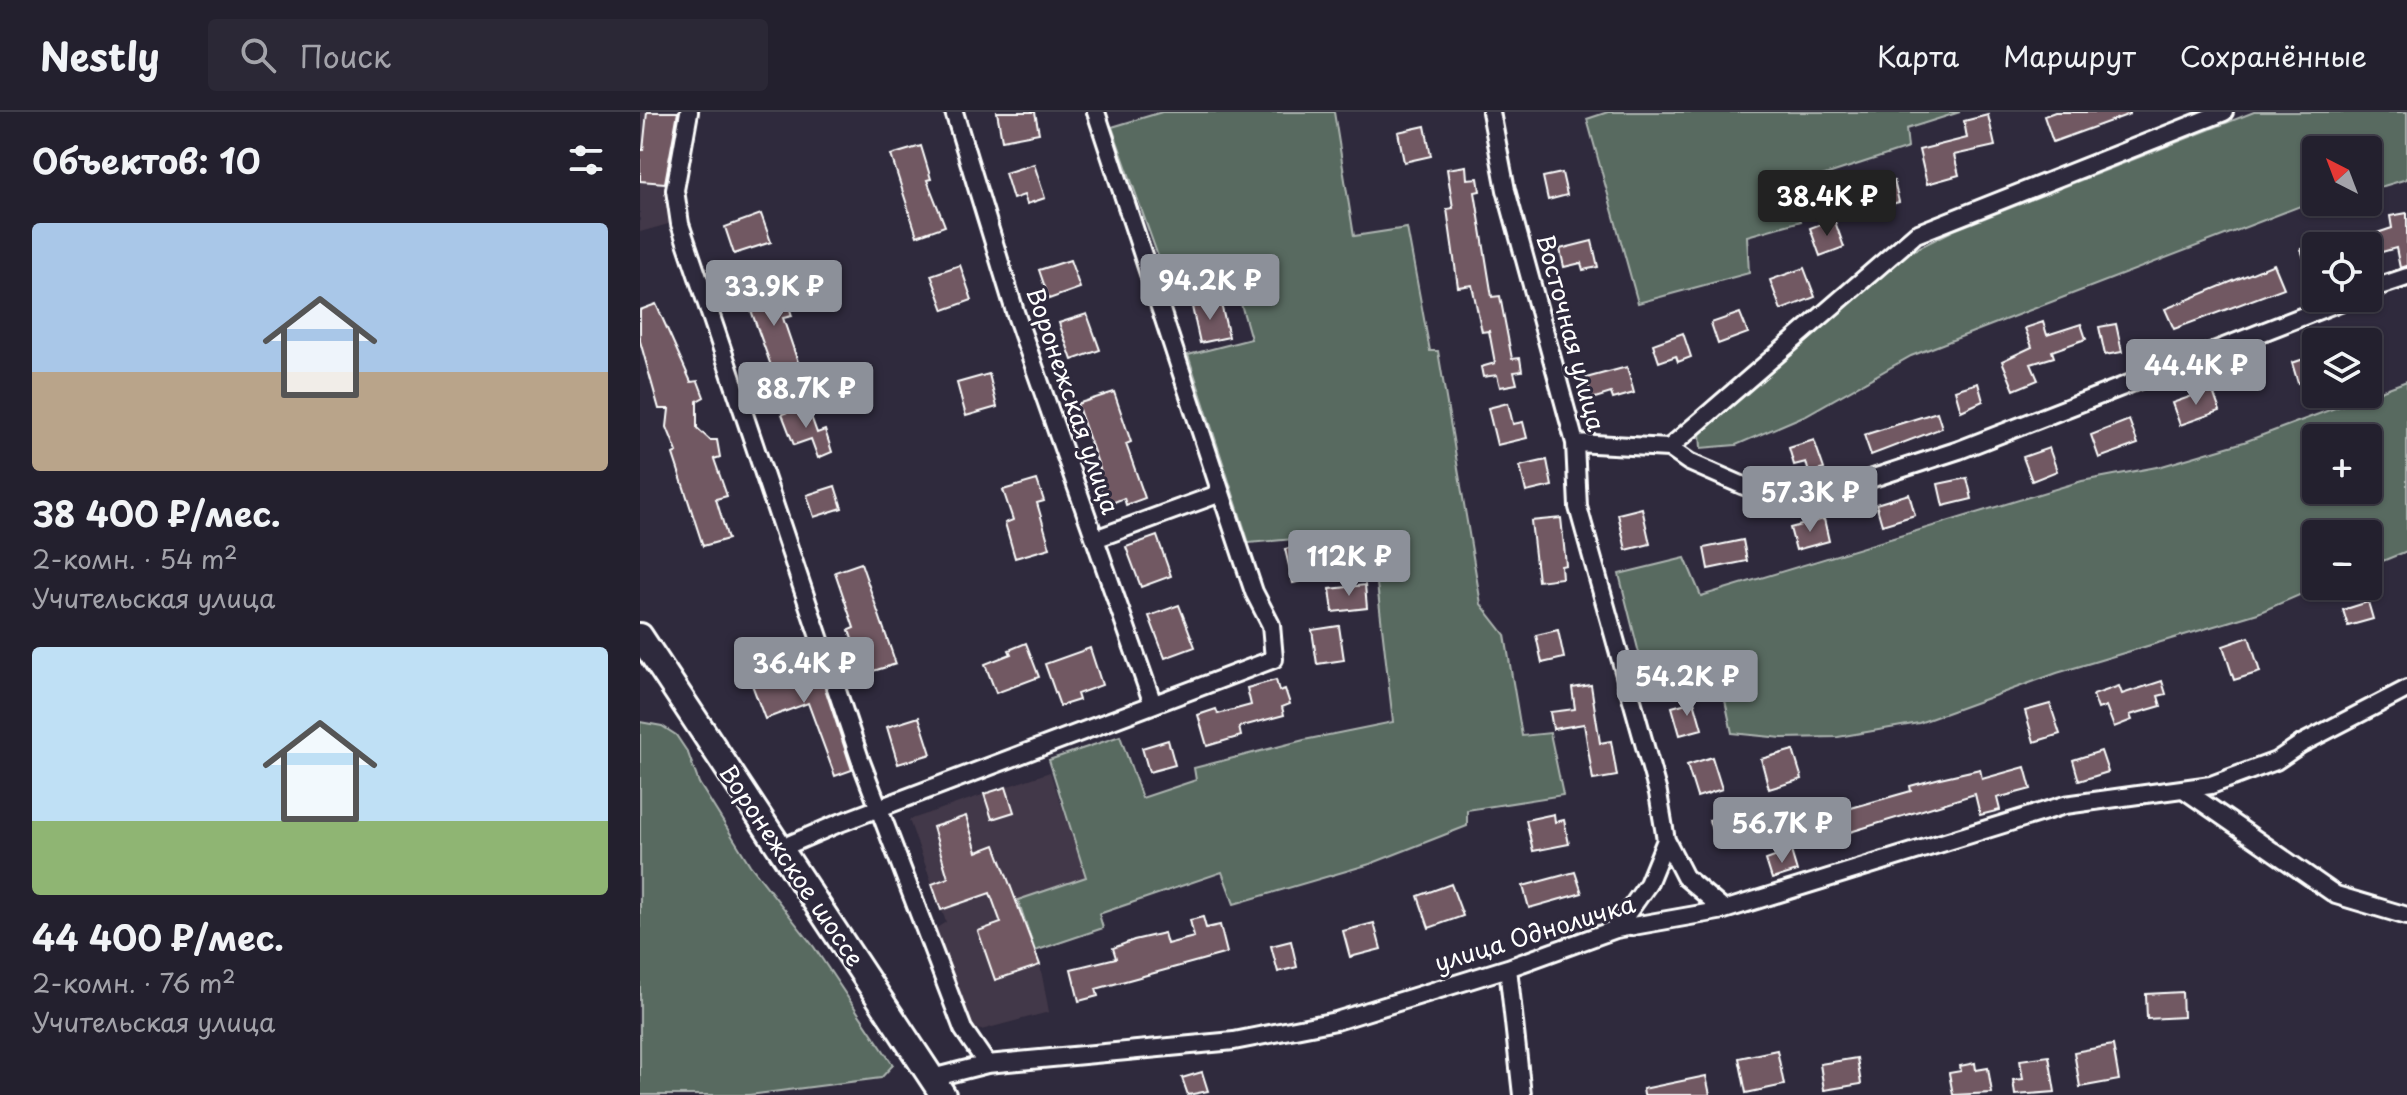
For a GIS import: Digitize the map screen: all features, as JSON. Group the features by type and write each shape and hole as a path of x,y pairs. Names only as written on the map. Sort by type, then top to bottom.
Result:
{"main road":[{"name":"Воронежское шоссе","path":"640,636 937,1086"}],"street":[{"path":"689,112 675,190 680,224 855,744 963,1029 987,1064"},
{"name":"Воронежская улица","path":"954,112 1016,315 1153,704"},
{"path":"779,849 1274,659 1271,625 1254,592 1096,112"},
{"name":"Восточная улица","path":"1491,112 1506,190 1575,443 1578,507 1654,778 1666,840 1685,877 1724,910"},
{"path":"1669,448 1878,263 1916,234 2224,112"},
{"path":"2382,285 2407,277"},
{"path":"1575,443 1669,448 1689,462 1744,486 1821,495 1959,450 2314,312"},
{"path":"1095,539 1221,493"},
{"name":"улица Одноличка","path":"937,1086 987,1064 1234,1041 1336,1021 1508,968 1616,929 1724,910 2065,805 2115,796 2186,791 2276,761 2301,744 2407,689"},
{"path":"2186,791 2336,895 2407,916"},
{"path":"1616,929 1648,884 1666,840"},
{"path":"1508,968 1522,1095"}],"shaded area":[{"path":"640,112 683,112 672,223 640,232"},
{"path":"1050,772 1086,877 1018,900 1040,965 1049,1012 981,1030 971,1027 932,931 946,922 909,820"}],"green space":[{"path":"1162,112 1334,112 1354,236 1407,228 1430,351 1438,351 1481,604 1505,635 1522,736 1550,733 1563,795 1467,810 1467,826 1370,864 1234,904 1222,872 1099,914 1103,928 1035,951 1018,900 1086,877 1049,760 1120,736 1142,798 1196,780 1194,768 1304,740 1393,722 1371,532 1249,543 1188,355 1251,339 1237,290 1175,304 1112,127"},
{"path":"1608,112 1960,112 1906,129 1908,148 1788,187 1801,221 1747,236 1749,273 1638,303 1587,119"},
{"path":"2254,112 2407,112 2407,179 2382,186 2382,136 2302,136 2302,205 1911,356 1806,415 1736,445 1701,448 1700,433 1908,253 1954,230"},
{"path":"2407,381 2407,551 2382,561 2382,520 2302,520 2302,594 2258,613 2057,673 1919,723 1838,737 1782,738 1732,733 1716,658 1643,669 1619,574 1685,558 1701,596 2082,481 2162,466 2244,442 2335,408 2382,408 2382,390"},
{"path":"640,722 662,726 676,735 688,753 699,783 750,865 814,947 893,1065 881,1078 749,1095 640,1095"}],"building":[{"path":"647,112 678,112 665,183 640,181 640,150 643,150"},
{"path":"997,112 1035,112 1039,133 1002,140"},
{"path":"2055,112 2130,114 2053,142 2044,116"},
{"path":"1988,115 1995,146 1954,155 1959,175 1927,184 1919,150 1967,138 1964,121"},
{"path":"1425,126 1431,156 1404,162 1398,132"},
{"path":"921,146 931,179 927,180 945,226 917,236 891,155"},
{"path":"1034,164 1045,198 1027,204 1024,195 1013,199 1005,173"},
{"path":"1466,166 1467,179 1478,178 1480,191 1475,192 1492,297 1500,296 1512,359 1520,358 1522,371 1514,372 1517,384 1500,387 1497,375 1483,377 1481,367 1495,363 1489,331 1482,332 1472,285 1458,287 1447,209 1453,208 1447,169"},
{"path":"1562,173 1567,195 1548,200 1543,177"},
{"path":"1894,181 1899,202 1858,213 1853,191"},
{"path":"2407,213 2407,266 2400,268 2396,248 2382,252 2380,232 2392,228 2390,216"},
{"path":"761,214 771,242 734,254 725,227"},
{"path":"1834,219 1844,247 1820,256 1810,228"},
{"path":"1592,241 1598,267 1583,270 1581,263 1564,267 1560,249"},
{"path":"1070,260 1080,288 1049,299 1039,270"},
{"path":"2274,264 2284,288 2174,329 2165,309"},
{"path":"960,265 972,300 944,310 931,275"},
{"path":"1804,268 1815,297 1781,310 1770,280"},
{"path":"783,287 792,316 783,318 799,365 774,374 747,299"},
{"path":"1220,300 1229,337 1200,343 1192,307"},
{"path":"656,304 691,382 698,381 704,397 697,401 697,428 710,440 717,440 720,457 714,459 727,496 716,499 728,539 703,546 673,454 677,452 667,427 669,409 659,409 640,341 640,310"},
{"path":"1740,313 1748,333 1718,344 1711,323"},
{"path":"1087,314 1100,350 1072,360 1059,323"},
{"path":"2043,322 2047,335 2081,324 2086,339 2052,351 2054,357 2031,364 2038,380 2014,390 2002,361 2032,347 2025,328"},
{"path":"2116,324 2122,352 2105,355 2099,327"},
{"path":"1683,333 1691,357 1678,362 1676,356 1659,362 1653,344"},
{"path":"2302,360 2302,382 2298,383 2292,363"},
{"path":"1627,367 1634,393 1613,399 1611,393 1592,399 1586,378"},
{"path":"989,374 997,407 966,416 957,383"},
{"path":"1978,383 1983,401 1961,411 1955,390"},
{"path":"2212,389 2220,411 2180,425 2172,403"},
{"path":"1114,392 1131,442 1126,444 1145,498 1126,505 1124,498 1107,505 1096,474 1101,472 1077,404"},
{"path":"1508,403 1513,424 1523,422 1527,438 1497,445 1488,408"},
{"path":"807,405 817,433 825,430 832,452 818,458 811,439 794,445 782,414"},
{"path":"1937,412 1942,428 1871,455 1864,435"},
{"path":"2129,420 2138,444 2099,458 2091,435"},
{"path":"1814,440 1824,469 1809,473 1806,462 1794,465 1789,448"},
{"path":"2049,448 2057,471 2032,481 2023,457"},
{"path":"1547,460 1552,486 1526,492 1520,466"},
{"path":"1967,478 1972,499 1943,506 1938,484"},
{"path":"1037,480 1044,501 1037,503 1050,548 1015,558 1005,523 1013,520 1003,490"},
{"path":"835,486 842,508 814,517 807,495"},
{"path":"1909,494 1915,515 1882,525 1876,504"},
{"path":"1642,508 1650,544 1626,550 1618,514"},
{"path":"1561,518 1566,565 1561,566 1562,578 1538,581 1531,521"},
{"path":"1824,519 1829,541 1796,550 1790,528"},
{"path":"1157,536 1171,576 1141,587 1126,547"},
{"path":"1743,540 1747,561 1708,569 1704,548"},
{"path":"1314,542 1322,576 1293,583 1285,549"},
{"path":"861,563 896,664 870,672 860,643 854,645 849,630 854,628 835,572"},
{"path":"1365,585 1367,608 1333,612 1330,589"},
{"path":"2368,602 2373,619 2348,626 2343,610"},
{"path":"1179,605 1195,647 1165,658 1149,616"},
{"path":"1339,626 1344,660 1317,664 1312,630"},
{"path":"1558,630 1564,658 1542,663 1536,635"},
{"path":"2249,637 2260,672 2234,680 2223,646"},
{"path":"1026,643 1039,677 996,693 985,664 1011,654 1009,650"},
{"path":"1090,648 1102,685 1077,694 1079,700 1060,706 1045,664"},
{"path":"815,658 852,770 835,776 808,703 765,719 751,682"},
{"path":"1276,680 1279,691 1285,689 1290,704 1282,707 1284,715 1239,727 1241,736 1207,746 1198,715 1216,709 1218,714 1251,705 1247,688"},
{"path":"2162,681 2166,694 2158,696 2161,706 2130,715 2132,720 2114,727 2106,706 2098,709 2093,695 2119,686 2122,694"},
{"path":"1591,685 1600,743 1611,741 1617,776 1593,780 1584,724 1553,729 1550,712 1575,709 1572,688"},
{"path":"1694,701 1702,729 1680,735 1672,707"},
{"path":"2050,704 2060,734 2034,742 2025,711"},
{"path":"919,717 931,754 898,764 887,727"},
{"path":"1168,740 1175,765 1149,772 1142,748"},
{"path":"1793,750 1802,779 1769,789 1761,759"},
{"path":"2101,751 2108,772 2079,781 2073,760"},
{"path":"1712,757 1722,789 1697,797 1687,765"},
{"path":"2025,767 2031,789 1997,798 2000,810 1980,815 1975,794 1837,836 1830,814 1911,791 1910,786 1940,778 1980,769 1982,779"},
{"path":"1006,787 1014,812 992,819 984,794"},
{"path":"1738,812 1744,832 1715,841 1709,820"},
{"path":"1554,814 1555,822 1564,820 1569,844 1533,851 1526,820"},
{"path":"966,816 977,852 995,845 1040,965 995,980 978,931 1001,923 990,893 941,910 932,884 948,878 933,827"},
{"path":"1804,819 1810,841 1781,848 1775,826"},
{"path":"1791,851 1797,871 1772,879 1766,860"},
{"path":"1575,872 1582,893 1529,908 1523,886"},
{"path":"1451,884 1463,916 1429,928 1418,896"},
{"path":"1203,917 1206,928 1220,925 1227,953 1096,989 1098,996 1079,1001 1071,969 1116,958 1113,948 1134,940 1164,933 1167,944 1194,937 1190,920"},
{"path":"1374,923 1381,949 1350,957 1343,931"},
{"path":"1291,941 1297,967 1278,972 1271,946"},
{"path":"2182,992 2183,1017 2147,1019 2146,994"},
{"path":"2113,1045 2119,1080 2080,1087 2074,1052"},
{"path":"1777,1050 1784,1085 1746,1093 1739,1058"},
{"path":"2049,1056 2055,1092 2015,1095 2013,1080 2023,1079 2020,1060"},
{"path":"1857,1058 1861,1084 1824,1090 1820,1064"},
{"path":"1975,1063 1976,1070 1988,1068 1992,1093 1953,1095 1949,1073 1961,1071 1960,1066"},
{"path":"1202,1072 1208,1091 1188,1095 1182,1078"},
{"path":"1706,1076 1710,1095 1644,1095 1643,1089"}]}
